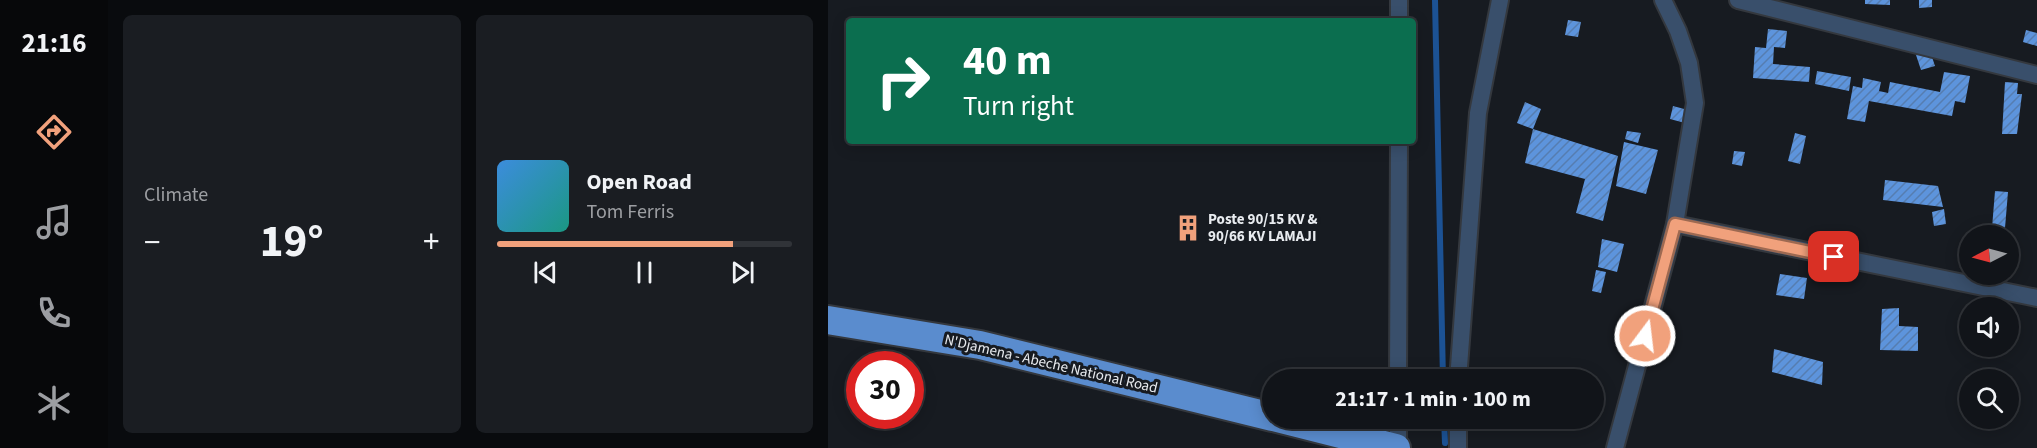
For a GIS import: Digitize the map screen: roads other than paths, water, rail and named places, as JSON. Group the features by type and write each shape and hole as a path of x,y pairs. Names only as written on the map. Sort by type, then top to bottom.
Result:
{"highway":[{"name":"N'Djamena - Abeche National Road","path":"828,320 980,345 1262,415"},
{"path":"1321,429 1397,448"}],"street":[{"path":"1399,18 1400,0"},
{"path":"1459,369 1478,113 1500,0"},
{"path":"1615,448 1675,224 1695,103 1689,63 1678,31 1663,0"},
{"path":"1738,0 2037,75"},
{"path":"1398,369 1399,144"},
{"path":"1675,224 2037,298"},
{"path":"1397,448 1398,429"},
{"path":"1458,429 1458,448"}],"waterway":[{"path":"1435,0 1443,369"},
{"path":"1444,429 1445,443"}],"place":[{"name":"Poste 90/15 KV & 90/66 KV LAMAJI","path":"1188,228"}]}
